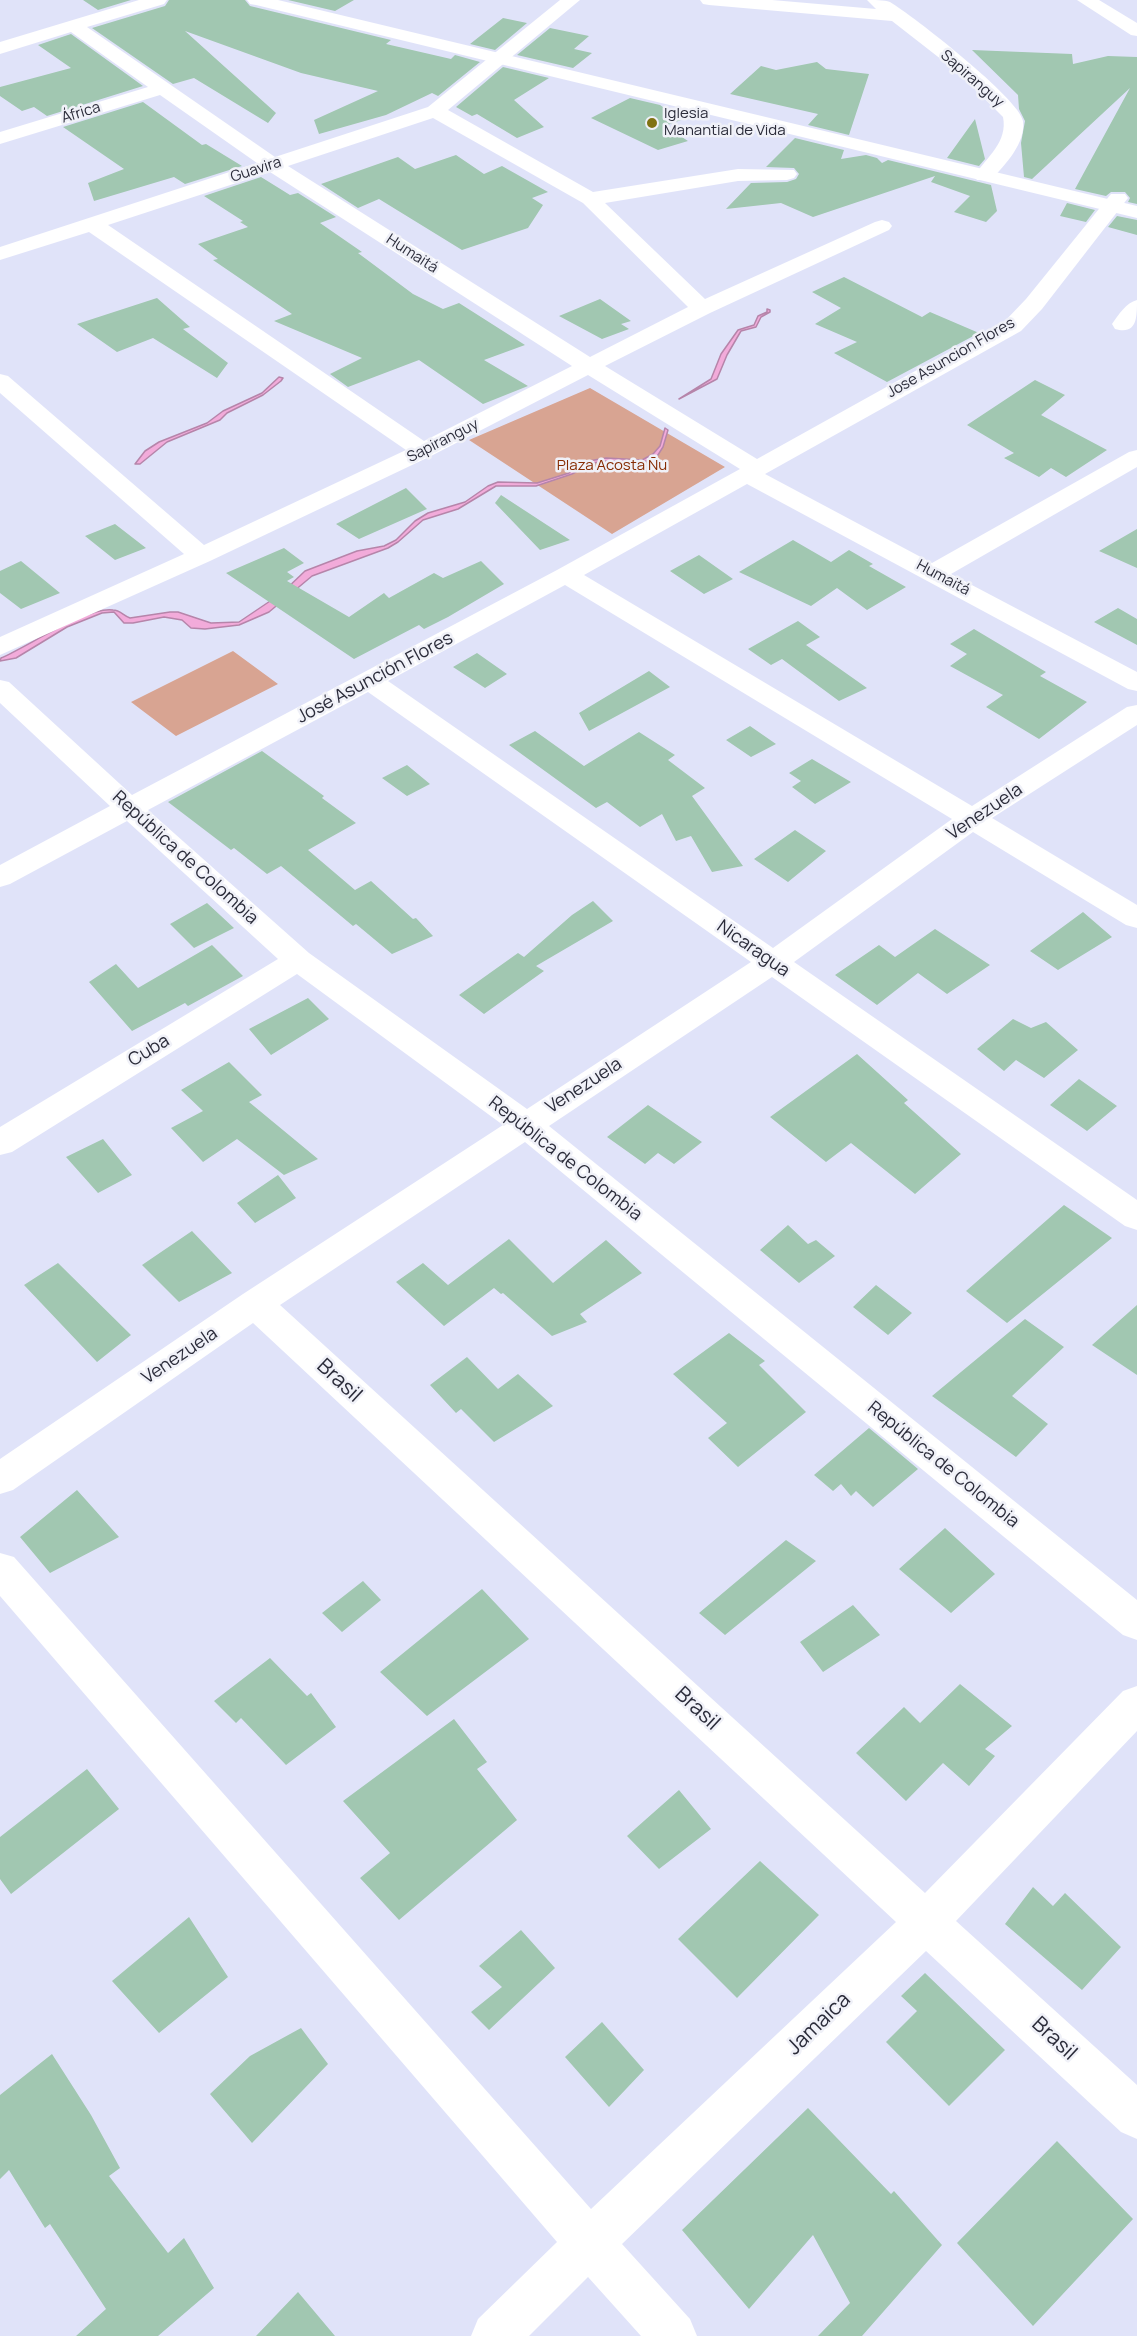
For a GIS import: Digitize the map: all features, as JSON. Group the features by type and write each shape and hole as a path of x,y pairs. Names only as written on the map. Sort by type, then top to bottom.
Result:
{"street":[{"path":"0,48 158,0"},
{"path":"256,0 502,55 1122,202 1137,212"},
{"path":"292,0 502,55"},
{"name":"Guavira","path":"0,254 435,111 571,0"},
{"path":"709,0 897,16"},
{"name":"Sapiranguy","path":"876,0 966,70 1012,115 1015,123 1014,134 988,172"},
{"path":"1086,0 1128,19 1137,31"},
{"name":"Humaitá","path":"75,27 273,165 753,472 1137,683"},
{"name":"África","path":"0,138 163,88"},
{"path":"435,111 590,199 702,308"},
{"path":"590,199 738,175 787,174"},
{"name":"Jose Asuncion Flores","path":"753,472 1013,326 1122,202"},
{"path":"92,224 423,451"},
{"name":"Sapiranguy","path":"0,648 423,451 702,308 882,226"},
{"path":"1123,324 1137,307"},
{"path":"0,381 201,556"},
{"path":"934,573 1137,457"},
{"name":"José Asunción Flores","path":"0,878 370,681 753,472"},
{"path":"566,575 1137,918"},
{"name":"Nicaragua","path":"370,681 1137,1217"},
{"name":"República de Colombia","path":"0,688 298,960 525,1124 1137,1623"},
{"name":"Venezuela","path":"0,1479 255,1304 772,963 973,818 1137,713"},
{"name":"Cuba","path":"0,1143 298,960"},
{"name":"Brasil","path":"255,1304 1137,2116"},
{"path":"0,1569 589,2243 673,2336"},
{"name":"Jamaica","path":"495,2336 589,2243 927,1921 1137,1704"}],"green space":[{"name":"Plaza Acosta Ñu","path":"590,388 725,467 612,534 469,440"},
{"path":"233,651 278,684 176,736 131,702"}],"shaded area":[{"path":"767,309 770,312 761,317 756,327 741,331 717,379 679,399 711,379 721,354 738,330 754,325 758,316 767,312"},
{"path":"279,377 283,378 281,381 263,395 227,413 220,420 167,442 140,464 135,464 145,451 159,442 207,423 223,411 262,393"},
{"path":"665,428 668,430 663,447 656,458 643,462 592,463 572,474 536,486 496,486 458,509 423,520 388,548 312,576 269,612 239,625 205,629 191,628 182,620 164,617 124,623 114,612 102,613 67,627 16,658 0,661 1,658 57,628 102,610 115,610 130,618 178,612 211,623 239,622 282,593 305,571 357,551 384,546 396,540 415,521 428,513 465,502 498,482 537,483 569,473 577,466 589,461 606,458 642,460 653,454 660,446"}],"building":[{"path":"83,0 131,0 98,10"},
{"path":"169,0 245,0 250,6 391,40 386,44 451,59 455,55 480,62 438,96 432,93 386,115 319,134 314,120 378,91 301,73 185,31 276,113 268,123 194,78 173,84 92,28 165,6"},
{"path":"288,0 354,0 335,11"},
{"path":"503,18 527,23 495,50 470,44"},
{"path":"550,28 589,36 574,49 592,53 573,68 517,55"},
{"path":"71,34 143,86 47,116 34,107 22,111 0,96 0,87 71,68 38,45"},
{"path":"972,50 1072,54 1073,64 1108,56 1137,57 1137,204 1128,202 1130,198 1125,192 1111,192 1106,196 1075,189 1130,88 1032,179 1024,177 1021,143 1025,121 1019,109 1018,95"},
{"path":"817,62 826,69 869,74 849,135 808,125 818,114 730,94 761,66 776,70"},
{"path":"503,67 549,78 514,100 544,127 517,138 477,114 472,116 456,107"},
{"path":"630,98 660,105 681,120 665,126 688,141 658,150 591,118"},
{"path":"143,102 202,145 206,144 242,166 185,184 174,177 94,201 88,183 124,169 63,127"},
{"path":"975,119 985,159 979,166 947,158"},
{"path":"795,138 844,150 841,159 866,155 877,158 882,163 888,160 991,185 997,211 986,222 954,212 970,196 931,182 935,176 813,217 781,203 726,209 751,183 787,182 796,179 799,174 794,168 766,167"},
{"path":"456,155 484,174 502,166 548,192 532,198 543,205 528,228 462,250 379,199 358,208 321,184 398,157 415,169"},
{"path":"261,177 290,195 298,193 336,217 320,223 362,252 358,253 413,294 443,309 459,303 525,345 484,360 528,386 483,404 419,360 348,387 330,374 362,358 274,321 292,314 213,260 218,259 198,244 248,227 240,222 243,221 204,196"},
{"path":"1067,203 1095,210 1086,222 1060,216"},
{"path":"1117,216 1137,220 1137,235 1108,227"},
{"path":"844,277 922,317 930,312 979,333 887,382 834,353 857,342 815,324 841,308 812,292"},
{"path":"157,298 190,327 183,329 228,363 217,378 153,338 117,352 77,324"},
{"path":"600,299 631,321 621,324 629,329 602,339 559,316"},
{"path":"1035,380 1065,395 1041,415 1107,450 1066,477 1051,468 1039,477 1004,458 1014,453 967,425"},
{"path":"406,488 427,509 359,539 336,524"},
{"path":"501,495 570,540 540,550 495,503"},
{"path":"115,524 146,548 115,560 85,536"},
{"path":"1137,529 1137,568 1099,551"},
{"path":"793,540 831,562 849,550 873,564 869,566 906,587 867,610 837,588 811,606 739,572"},
{"path":"284,548 304,563 287,572 294,577 287,581 349,617 384,593 389,598 434,573 443,578 481,561 504,584 424,629 419,625 354,659 226,573"},
{"path":"699,555 733,579 704,594 670,571"},
{"path":"21,561 60,593 21,609 0,593 0,571"},
{"path":"1118,608 1137,619 1137,645 1094,622"},
{"path":"798,621 820,637 806,645 867,688 839,701 782,659 771,665 748,649"},
{"path":"974,629 1046,672 1040,676 1087,702 1039,739 986,707 1003,695 950,666 967,654 950,644"},
{"path":"477,653 507,674 485,688 453,667"},
{"path":"649,671 670,687 589,731 579,713"},
{"path":"750,726 776,744 751,757 726,740"},
{"path":"535,731 584,766 639,732 675,755 668,760 705,788 692,796 743,866 712,872 691,836 676,841 662,814 640,827 607,802 596,808 509,745"},
{"path":"262,751 324,796 322,798 356,823 308,850 355,890 371,881 413,919 416,918 433,936 392,954 356,924 353,926 281,866 267,874 168,802"},
{"path":"812,759 851,782 815,804 792,787 801,781 789,773"},
{"path":"407,765 430,784 407,796 382,778"},
{"path":"795,830 826,851 788,882 754,859"},
{"path":"593,901 613,921 536,966 544,971 484,1014 459,995 518,953 524,957 572,915"},
{"path":"207,903 234,928 194,948 170,924"},
{"path":"1083,912 1112,937 1058,970 1030,951"},
{"path":"935,929 990,965 947,994 918,973 877,1005 835,975 879,945 895,957"},
{"path":"212,945 243,976 188,1006 185,1003 132,1031 89,982 116,964 138,988"},
{"path":"308,998 329,1019 271,1055 249,1029"},
{"path":"1013,1019 1031,1028 1046,1022 1078,1050 1044,1078 1016,1060 1004,1071 977,1049"},
{"path":"857,1054 908,1100 904,1103 961,1154 915,1194 851,1143 826,1162 770,1117"},
{"path":"229,1062 262,1095 249,1102 318,1159 284,1175 237,1139 203,1162 171,1128 203,1111 181,1090"},
{"path":"1079,1079 1117,1106 1087,1131 1050,1105"},
{"path":"648,1105 702,1142 674,1164 658,1153 645,1164 607,1137"},
{"path":"103,1139 132,1175 98,1193 66,1157"},
{"path":"278,1175 296,1198 255,1223 237,1203"},
{"path":"1064,1205 1112,1238 1007,1323 966,1291"},
{"path":"788,1225 808,1244 816,1240 835,1256 799,1283 760,1250"},
{"path":"192,1231 232,1273 179,1302 142,1265"},
{"path":"509,1239 553,1283 606,1240 642,1273 580,1314 587,1322 552,1336 503,1293 501,1294 494,1288 444,1326 396,1282 423,1263 448,1285"},
{"path":"58,1263 131,1335 97,1362 24,1285"},
{"path":"876,1285 912,1313 888,1335 853,1307"},
{"path":"1137,1305 1137,1375 1092,1345"},
{"path":"1025,1319 1064,1347 1012,1396 1048,1424 1016,1457 932,1396"},
{"path":"729,1333 765,1361 759,1365 806,1412 738,1467 708,1438 727,1423 673,1374"},
{"path":"467,1357 498,1389 518,1374 553,1406 494,1442 461,1409 456,1413 430,1385"},
{"path":"869,1428 918,1469 873,1507 856,1491 851,1496 841,1484 833,1491 814,1475"},
{"path":"77,1490 119,1537 50,1573 20,1537"},
{"path":"945,1528 995,1574 951,1613 899,1569"},
{"path":"786,1540 816,1561 725,1635 699,1613"},
{"path":"363,1581 381,1600 342,1632 322,1613"},
{"path":"482,1589 529,1639 427,1716 380,1672"},
{"path":"853,1605 880,1635 823,1672 800,1642"},
{"path":"270,1658 307,1696 311,1693 336,1727 286,1765 241,1718 236,1723 214,1701"},
{"path":"960,1684 1012,1726 985,1749 995,1756 969,1786 943,1763 906,1801 856,1753 904,1707 920,1723"},
{"path":"454,1719 487,1762 477,1769 517,1820 399,1920 360,1878 390,1853 343,1801"},
{"path":"87,1769 119,1809 11,1894 0,1879 0,1837"},
{"path":"679,1790 711,1829 659,1869 627,1836"},
{"path":"760,1861 819,1915 737,1998 678,1939"},
{"path":"1033,1887 1053,1906 1065,1893 1121,1947 1082,1990 1005,1924"},
{"path":"189,1917 228,1977 159,2033 112,1981"},
{"path":"521,1930 555,1968 489,2030 471,2012 502,1987 479,1966"},
{"path":"925,1973 1005,2050 949,2106 886,2042 917,2011 901,1996"},
{"path":"602,2022 644,2070 609,2107 565,2057"},
{"path":"301,2028 328,2064 252,2143 210,2094 250,2056"},
{"path":"52,2054 91,2115 120,2168 109,2176 168,2253 184,2238 214,2288 158,2336 76,2336 106,2309 50,2224 45,2228 9,2170 0,2179 0,2095"},
{"path":"808,2108 891,2194 894,2191 942,2245 862,2336 818,2336 850,2303 813,2235 749,2309 682,2230"},
{"path":"1057,2141 1133,2219 1033,2326 957,2243"},
{"path":"298,2292 335,2336 256,2336"}],"place":[{"name":"Iglesia Manantial de Vida","path":"652,123"}]}
